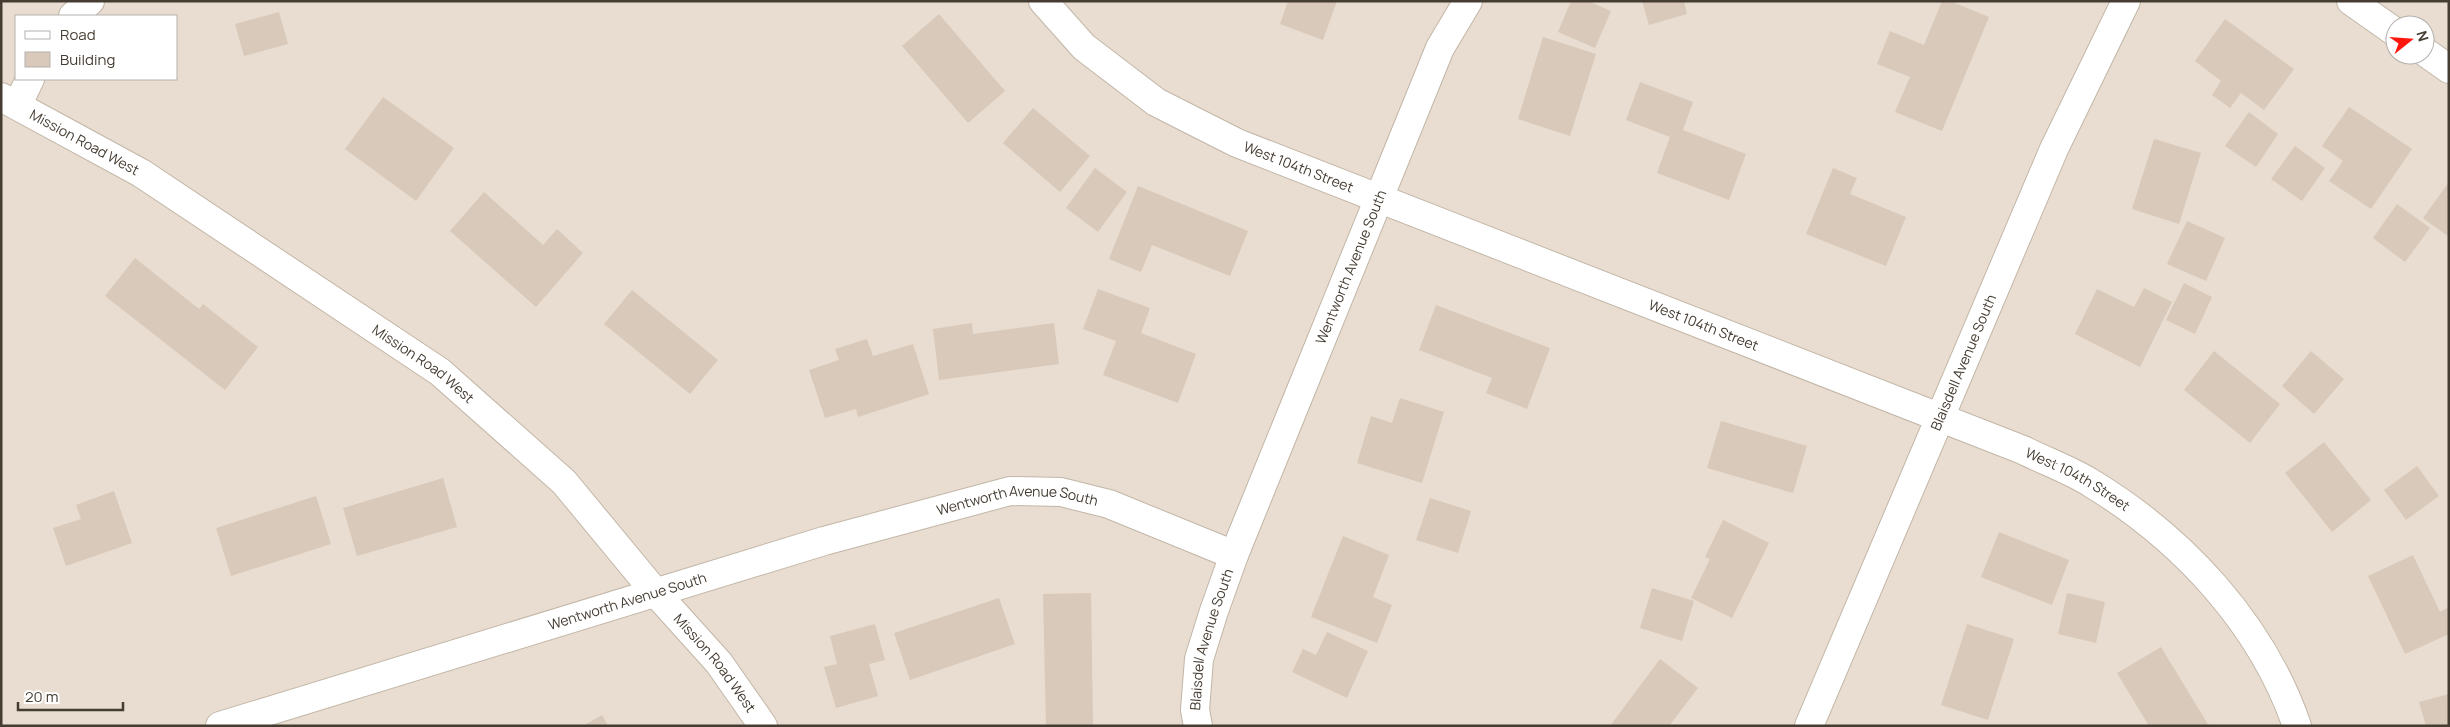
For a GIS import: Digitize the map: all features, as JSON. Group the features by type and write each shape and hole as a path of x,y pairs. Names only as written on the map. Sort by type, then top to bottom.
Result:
{"street":[{"path":"74,15 90,1"},
{"name":"West 104th Street","path":"1043,1 1084,47 1156,102 1237,143 2023,450 2091,483 2150,524 2205,574 2251,633 2287,698 2297,726"},
{"name":"Wentworth Avenue South","path":"220,726 824,541 1010,491 1061,492 1109,504 1234,555 1440,48 1468,1"},
{"name":"Blaisdell Avenue South","path":"1809,726 2054,149 2126,1"},
{"path":"2350,1 2385,25"},
{"path":"2435,59 2449,69"},
{"path":"9,101 29,80"},
{"name":"Mission Road West","path":"9,101 141,173 440,372 564,482 655,592 719,663 763,726"},
{"name":"Blaisdell Avenue South","path":"1198,726 1195,710 1199,659 1234,555"}],"shaded area":[{"path":"1,1 2449,1 2449,726 1,726"}],"building":[{"path":"1288,1 1337,1 1323,40 1280,24"},
{"path":"1571,1 1588,1 1611,11 1595,48 1558,32"},
{"path":"1642,1 1684,1 1687,14 1649,25"},
{"path":"1942,1 1950,1 1989,17 1942,131 1895,112 1910,77 1877,64 1890,31 1924,45"},
{"path":"279,12 288,44 244,56 235,24"},
{"path":"939,14 1005,91 968,123 902,46"},
{"path":"2225,19 2294,69 2264,110 2241,93 2230,108 2212,95 2221,81 2195,61"},
{"path":"1543,37 1596,54 1570,136 1518,119"},
{"path":"1640,82 1693,102 1683,130 1746,154 1729,200 1657,173 1670,137 1626,120"},
{"path":"383,97 454,148 416,201 345,149"},
{"path":"2349,107 2412,149 2371,209 2329,181 2343,161 2322,146"},
{"path":"1033,108 1090,156 1060,192 1003,143"},
{"path":"2249,112 2278,134 2256,167 2225,146"},
{"path":"2154,139 2201,153 2179,224 2132,209"},
{"path":"2295,146 2325,168 2302,201 2271,179"},
{"path":"1095,168 1127,192 1098,232 1066,208"},
{"path":"1833,168 1857,178 1850,194 1906,217 1886,266 1806,234"},
{"path":"2449,182 2449,237 2423,218"},
{"path":"1138,186 1248,231 1230,276 1152,245 1141,272 1109,259"},
{"path":"484,192 543,245 557,229 583,253 536,307 450,231"},
{"path":"2397,204 2430,228 2405,262 2373,238"},
{"path":"2187,221 2225,238 2206,281 2167,264"},
{"path":"135,258 199,309 203,304 258,347 225,390 105,296"},
{"path":"2184,283 2212,297 2195,334 2166,320"},
{"path":"2144,288 2172,302 2140,367 2075,334 2097,289 2134,307"},
{"path":"1098,289 1150,308 1141,333 1196,354 1178,403 1103,375 1116,341 1083,329"},
{"path":"632,290 718,360 690,394 604,324"},
{"path":"1436,305 1550,348 1527,409 1486,393 1492,378 1419,350"},
{"path":"972,323 973,334 1054,323 1059,364 939,380 933,329"},
{"path":"867,339 873,356 913,344 929,394 858,417 856,409 825,418 809,370 839,360 835,349"},
{"path":"2214,351 2280,404 2250,443 2184,390"},
{"path":"2311,351 2344,379 2314,414 2282,386"},
{"path":"1400,398 1444,412 1422,483 1357,463 1371,416 1392,423"},
{"path":"1721,421 1807,446 1793,493 1707,468"},
{"path":"2324,442 2371,500 2332,532 2285,473"},
{"path":"2417,466 2439,496 2406,520 2384,490"},
{"path":"443,478 457,527 357,556 343,508"},
{"path":"114,491 132,543 66,566 53,528 81,519 76,505"},
{"path":"316,496 331,544 231,576 216,528"},
{"path":"1430,498 1471,511 1458,553 1416,540"},
{"path":"1723,520 1769,543 1732,618 1691,598 1710,559 1705,557"},
{"path":"1999,532 2069,560 2052,605 1981,577"},
{"path":"1343,536 1389,555 1373,597 1392,605 1377,643 1311,617"},
{"path":"2413,555 2440,612 2449,607 2449,634 2405,654 2368,576"},
{"path":"1652,588 1694,601 1682,641 1640,628"},
{"path":"1091,593 1093,725 1046,726 1043,594"},
{"path":"2067,593 2105,602 2096,643 2058,634"},
{"path":"999,598 1015,644 910,680 894,633"},
{"path":"875,624 885,660 869,664 878,696 836,708 824,667 837,664 830,636"},
{"path":"1967,624 2014,639 1988,720 1941,705"},
{"path":"1327,632 1368,651 1347,698 1292,672 1303,649 1316,655"},
{"path":"2161,647 2209,726 2149,726 2117,673"},
{"path":"1660,659 1698,688 1669,726 1610,726"},
{"path":"2449,694 2449,726 2426,726 2419,702"},
{"path":"602,715 608,726 583,726"}]}
